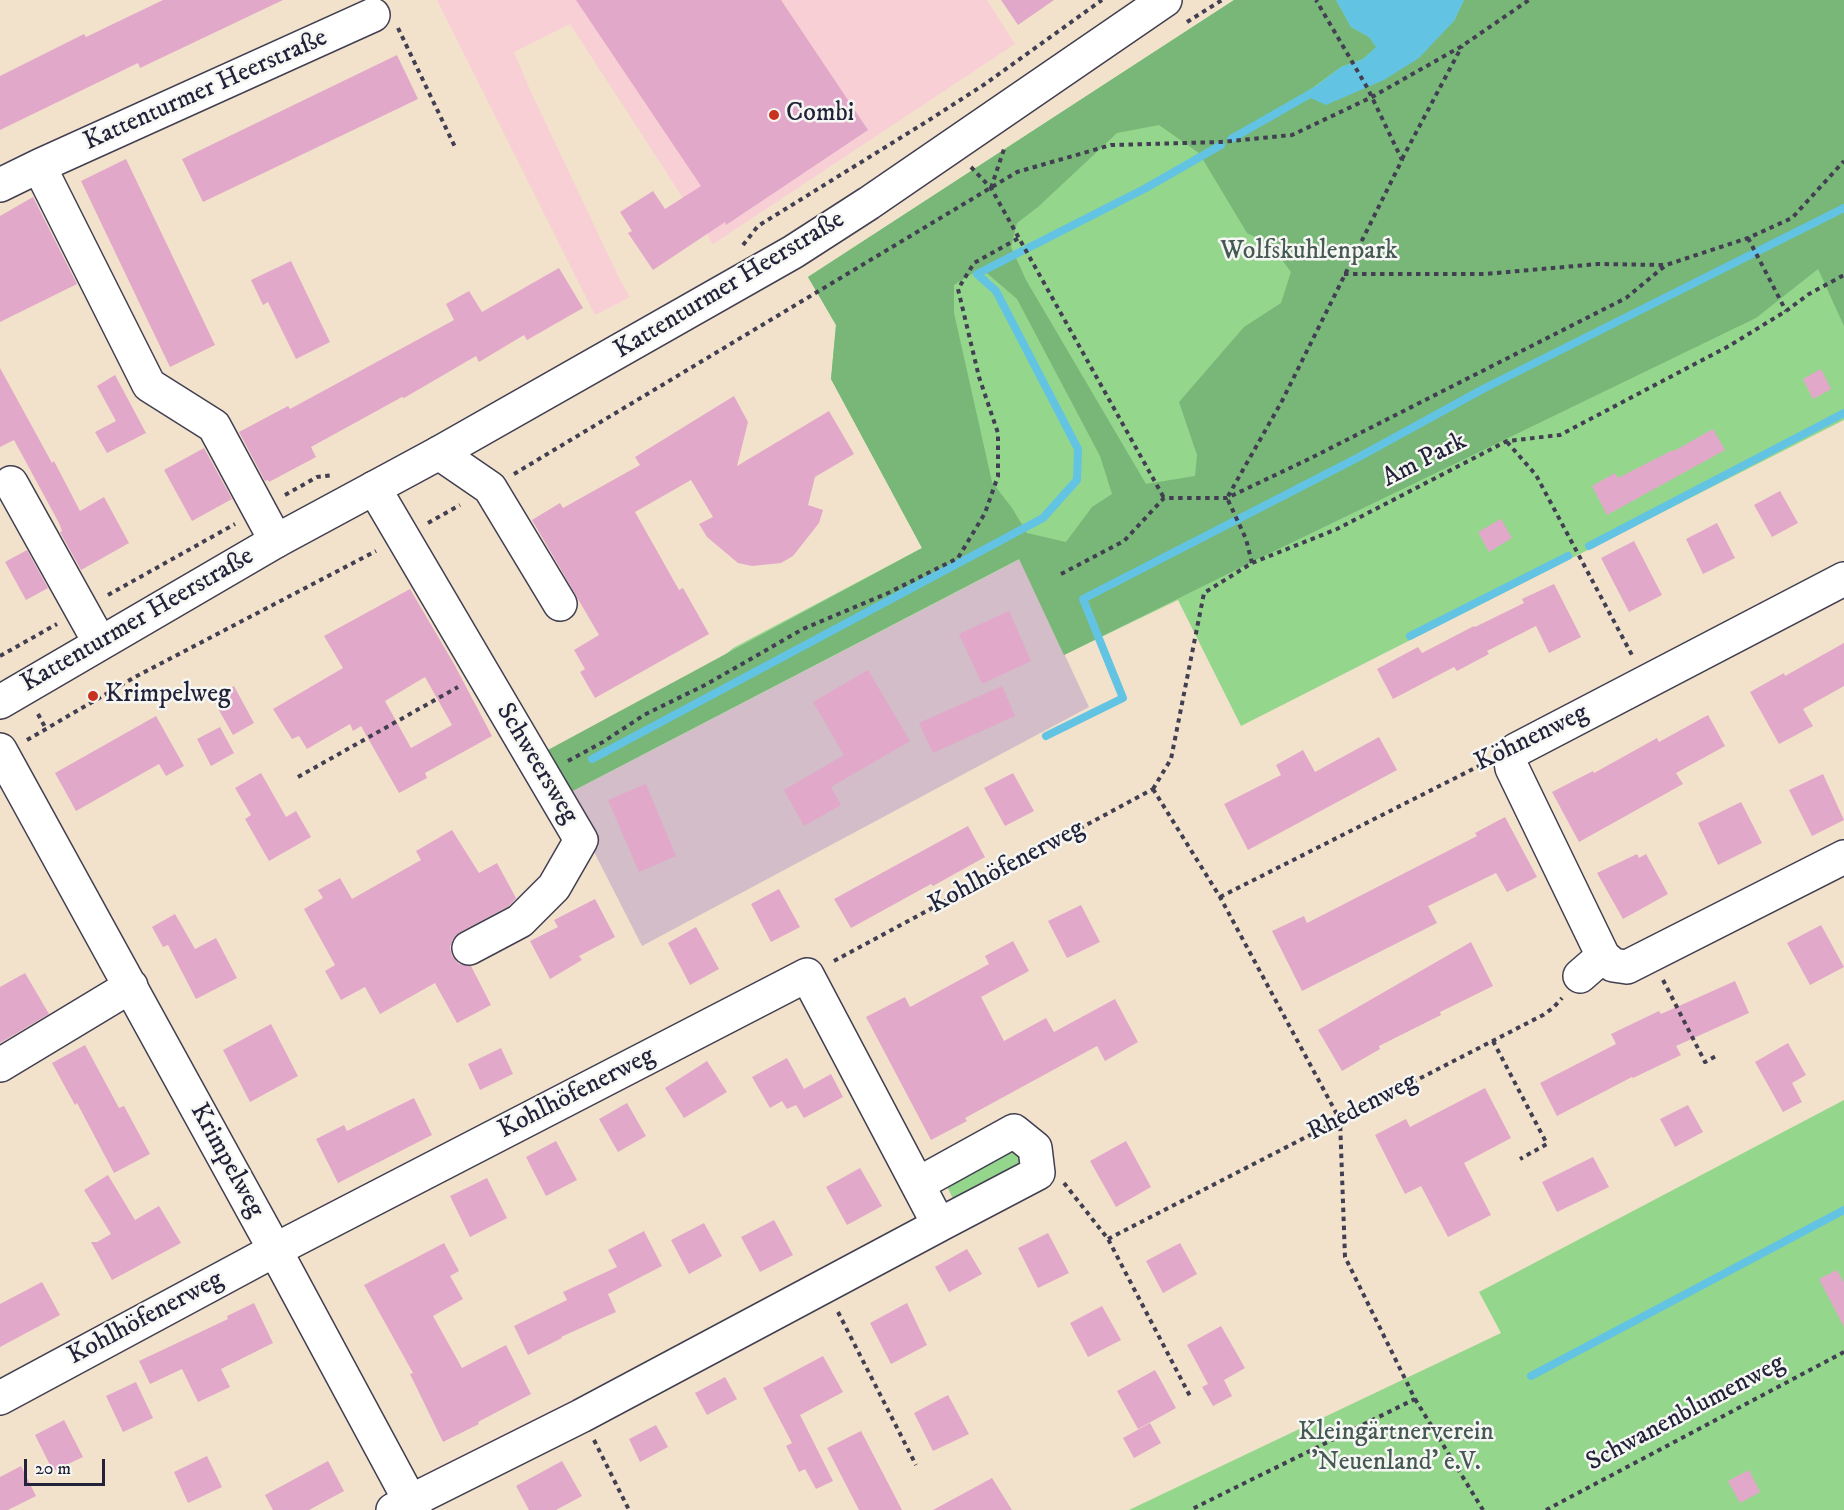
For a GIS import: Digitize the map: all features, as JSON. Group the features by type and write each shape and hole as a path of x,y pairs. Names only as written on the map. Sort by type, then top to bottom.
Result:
{"street":[{"name":"Kattenturmer Heerstraße","path":"0,702 276,541 439,453 793,252 869,203 1165,0"},
{"name":"Kattenturmer Heerstraße","path":"0,185 383,16"},
{"name":"Kattenturmer Heerstraße","path":"39,166 149,385 214,426 276,541"},
{"path":"439,453 490,488 560,604"},
{"path":"11,483 100,643"},
{"name":"Schweersweg","path":"374,488 581,840 554,887 520,921 469,948"},
{"name":"Köhnenweg","path":"1510,756 1516,750 1844,579"},
{"name":"Krimpelweg","path":"1,752 275,1250 406,1507"},
{"path":"1510,756 1512,768 1591,966 1627,967 1844,857"},
{"path":"807,975 939,1225"},
{"name":"Kohlhöfenerweg","path":"0,1398 275,1250 807,975"},
{"path":"0,1065 131,986"},
{"path":"406,1507 1038,1173 1035,1149 1014,1131 918,1184"}],"path":[{"path":"741,247 758,226 985,84 1102,0"},
{"path":"1316,0 1368,89 1402,160"},
{"path":"1,752 135,677 402,537 490,488 1017,172 1111,145 1221,142 1292,135 1372,97 1462,46 1529,0"},
{"path":"383,16 455,147"},
{"path":"1227,498 1282,401 1344,274 1462,46"},
{"path":"954,145 991,188 1164,498"},
{"path":"1344,274 1485,274 1598,264 1666,265 1748,238 1792,218 1844,161"},
{"path":"543,775 603,742 644,715 707,684 803,628 888,593 958,558 985,513 998,476 998,433 979,377 958,289 975,263 1019,238"},
{"path":"1748,238 1786,311"},
{"path":"1061,574 1124,542 1164,498 1227,498 1311,458 1626,298 1666,265"},
{"name":"Am Park","path":"1153,789 1171,759 1204,593 1252,563 1337,529 1507,441 1560,435 1729,346 1809,294 1844,275"},
{"path":"1507,441 1536,475 1646,682"},
{"path":"0,656 317,477 339,474"},
{"path":"1227,498 1246,539 1252,563"},
{"name":"Schweersweg","path":"298,777 483,674"},
{"name":"Köhnenweg","path":"1220,897 1495,757 1510,756"},
{"path":"1153,789 1220,897 1340,1120 1345,1257 1415,1399 1483,1510"},
{"name":"Kohlhöfenerweg","path":"807,975 1153,789"},
{"path":"1651,955 1705,1062 1718,1055"},
{"name":"Rhedenweg","path":"1108,1239 1553,1008 1591,966"},
{"path":"1493,1041 1547,1144 1520,1159"},
{"path":"1038,1173 1054,1172 1108,1239 1191,1398"},
{"path":"825,1287 916,1465"},
{"name":"Schwanenblumenweg","path":"1546,1510 1844,1352"},
{"path":"1190,1510 1415,1399"},
{"path":"581,1416 629,1510"}],"shaded area":[{"path":"437,0 987,0 1015,44 713,244 570,24 514,52 530,90 630,297 595,315"},
{"path":"1020,559 1089,707 642,946 565,795"}],"green space":[{"name":"Wolfskuhlenpark","path":"1234,0 1844,0 1844,420 1241,726 1178,600 1064,655 1020,559 565,795 733,648 922,548 831,379 836,325 808,277"},
{"name":"Wolfskuhlenpark","path":"1234,0 1336,0 1351,27 1369,37 1377,47 1363,59 1341,67 1304,94 1443,31 1454,21 1464,0 1844,0 1844,326 1818,269 1756,318 1064,655 1019,559 565,795 546,751 922,548 831,379 836,325 808,277","holes":["1159,125 1199,153 1247,233 1271,245 1291,272 1281,303 1244,327 1179,402 1197,455 1195,476 1146,484 1026,280 1011,247 1017,223 1038,207 1117,133","981,268 1017,299 1100,456 1112,494 1092,507 1066,542 1027,533 992,482 954,313 954,285"]},
{"name":"Kleingärtnerverein 'Neuenland' e.V.","path":"1844,1100 1844,1510 1129,1510 1501,1333 1479,1292"},
{"path":"1011,1147 1020,1154 1019,1166 954,1201 945,1182"}],"water":[{"path":"1336,0 1464,0 1454,21 1419,58 1384,80 1326,105 1304,95 1341,67 1363,59 1376,47 1369,37 1351,27"}],"building":[{"path":"163,0 283,0 140,68 138,63 0,130 0,76 84,34 86,37"},
{"name":"Combi","path":"576,0 781,0 868,130 726,225 725,222 653,270 628,233 632,231 620,212 653,191 665,209 701,186"},
{"path":"1001,0 1054,0 1018,25"},
{"path":"397,55 418,99 203,202 182,159"},
{"path":"126,159 215,345 170,367 81,181"},
{"path":"33,197 77,284 0,322 0,216"},
{"path":"291,261 330,342 296,359 268,302 263,305 251,280"},
{"path":"559,268 583,308 527,340 524,335 479,362 476,356 404,398 402,397 311,447 316,457 269,482 265,481 239,432 288,406 290,409 454,320 446,304 469,291 482,312"},
{"path":"0,368 80,511 104,497 129,543 81,570 60,532 62,531 59,523 14,440 0,447"},
{"path":"1821,369 1831,389 1813,399 1803,379"},
{"path":"115,375 146,433 107,453 95,432 116,421 97,386"},
{"path":"734,396 748,422 737,466 829,411 854,454 815,477 808,505 823,510 819,523 793,556 781,563 752,566 738,563 707,537 699,524 713,517 691,480 635,512 679,590 683,588 709,634 595,698 580,672 585,669 574,650 599,635 532,520 560,503 563,508 640,465 635,457"},
{"path":"1713,429 1725,450 1607,515 1592,486 1615,473 1618,478"},
{"path":"204,448 232,499 192,521 164,470"},
{"path":"1780,491 1798,523 1772,537 1754,505"},
{"path":"1501,519 1512,538 1489,552 1478,532"},
{"path":"1717,523 1735,558 1703,574 1686,539"},
{"path":"1634,541 1662,595 1629,612 1601,558"},
{"path":"27,550 48,588 26,600 5,562"},
{"path":"1554,584 1581,637 1549,653 1536,626 1487,651 1489,654 1457,671 1454,667 1393,699 1377,669 1418,647 1422,653 1524,603 1522,599"},
{"path":"410,589 454,664 492,736 425,773 427,778 399,793 361,726 353,731 350,724 307,749 299,736 292,739 273,709 343,668 324,636","holes":["425,677 452,725 411,748 385,701"]},
{"path":"1009,611 1031,661 982,684 959,634"},
{"path":"1844,643 1844,686 1803,709 1813,726 1779,744 1750,692 1784,673 1785,676"},
{"path":"868,670 910,741 831,787 841,805 804,826 784,790 844,755 813,702"},
{"path":"234,686 254,723 233,735 212,698"},
{"path":"1002,686 1015,716 933,753 919,723"},
{"path":"1708,715 1725,746 1676,773 1683,784 1579,842 1552,792 1593,771 1594,773 1657,738 1659,742"},
{"path":"156,716 184,766 166,776 159,764 76,811 55,773"},
{"path":"220,727 234,753 211,766 197,739"},
{"path":"1379,737 1397,770 1248,850 1224,804 1281,775 1276,765 1303,750 1315,772"},
{"path":"261,773 286,817 296,811 311,837 269,861 245,819 251,815 235,788"},
{"path":"1013,773 1034,811 1005,826 984,788"},
{"path":"1823,774 1844,820 1812,836 1789,790"},
{"path":"646,784 676,856 639,872 608,800"},
{"path":"1741,802 1762,843 1718,865 1698,823"},
{"path":"1505,817 1537,877 1507,892 1496,873 1428,906 1437,923 1302,991 1272,931 1304,916 1307,923 1477,836 1475,833"},
{"path":"968,826 985,857 851,928 834,899"},
{"path":"452,830 479,873 497,863 516,898 509,906 460,932 453,939 450,947 452,956 459,964 471,966 491,1005 457,1023 435,983 380,1014 365,987 341,1000 325,971 335,965 304,909 323,898 318,890 340,878 352,899 421,860 416,851"},
{"path":"1637,854 1639,858 1646,854 1668,894 1623,919 1597,873"},
{"path":"779,889 800,927 771,942 751,904"},
{"path":"595,899 615,937 579,956 582,960 550,979 530,941 558,927 554,920"},
{"path":"1081,905 1100,942 1067,958 1048,921"},
{"path":"175,914 195,949 216,938 237,978 196,999 168,945 163,947 152,927"},
{"path":"1821,925 1844,967 1810,985 1787,943"},
{"path":"696,927 719,969 690,985 668,943"},
{"path":"1013,941 1029,971 981,997 1004,1041 1046,1018 1054,1032 1115,999 1138,1042 1105,1061 1097,1046 965,1118 967,1121 931,1140 866,1017 905,997 910,1007 989,964 985,956"},
{"path":"1471,942 1493,986 1379,1046 1380,1049 1342,1071 1318,1030"},
{"path":"25,973 49,1014 0,1043 0,987"},
{"path":"1735,981 1749,1013 1676,1046 1681,1055 1632,1077 1557,1116 1540,1083 1616,1044 1611,1034 1659,1011 1661,1014"},
{"path":"271,1024 298,1076 250,1102 223,1050"},
{"path":"1788,1043 1806,1075 1792,1083 1802,1102 1783,1112 1755,1062"},
{"path":"85,1045 119,1108 124,1106 150,1154 114,1173 77,1103 75,1105 52,1063"},
{"path":"501,1048 513,1074 480,1090 468,1064"},
{"path":"787,1058 804,1089 831,1074 843,1097 804,1118 796,1105 787,1109 782,1101 770,1108 752,1077"},
{"path":"707,1061 727,1092 684,1118 665,1088"},
{"path":"1485,1088 1511,1138 1464,1163 1491,1215 1448,1237 1421,1186 1405,1194 1375,1135 1406,1119 1410,1127"},
{"path":"414,1098 432,1135 338,1183 316,1139 344,1125 347,1131"},
{"path":"627,1103 646,1136 618,1152 599,1119"},
{"path":"1688,1105 1703,1132 1675,1147 1660,1119"},
{"path":"556,1141 577,1180 546,1196 526,1157"},
{"path":"1126,1141 1151,1187 1116,1207 1090,1161"},
{"path":"1593,1157 1609,1187 1557,1212 1542,1182"},
{"path":"860,1168 882,1206 847,1225 826,1187"},
{"path":"108,1175 135,1220 159,1206 181,1243 112,1280 91,1242 97,1242 111,1234 84,1190"},
{"path":"487,1178 507,1218 470,1237 450,1196"},
{"path":"774,1220 793,1255 760,1272 741,1237"},
{"path":"704,1223 722,1256 689,1274 671,1240"},
{"path":"644,1231 662,1266 608,1294 616,1312 528,1355 514,1326 567,1300 563,1292 617,1267 608,1250"},
{"path":"1048,1233 1069,1273 1038,1288 1018,1248"},
{"path":"444,1243 459,1271 450,1276 463,1299 433,1316 462,1368 506,1345 531,1394 443,1442 410,1374 413,1373 364,1285"},
{"path":"1180,1243 1197,1274 1163,1293 1146,1261"},
{"path":"967,1249 982,1274 949,1292 935,1267"},
{"path":"1837,1270 1844,1283 1844,1327 1819,1279"},
{"path":"42,1282 60,1315 0,1347 0,1304"},
{"path":"254,1303 273,1343 221,1369 230,1387 198,1402 182,1369 150,1384 139,1361 228,1319 227,1316"},
{"path":"907,1303 927,1345 891,1364 870,1323"},
{"path":"1102,1306 1121,1340 1088,1357 1070,1323"},
{"path":"1221,1326 1245,1368 1224,1380 1232,1396 1213,1406 1202,1387 1208,1384 1187,1345"},
{"path":"823,1356 843,1392 800,1415 833,1481 816,1489 805,1469 799,1472 786,1446 792,1443 763,1388"},
{"path":"1155,1370 1176,1408 1138,1429 1117,1391"},
{"path":"725,1377 737,1399 707,1415 695,1393"},
{"path":"136,1382 153,1418 123,1432 106,1396"},
{"path":"948,1395 969,1434 933,1451 914,1413"},
{"path":"64,1420 83,1457 53,1471 35,1435"},
{"path":"1150,1423 1161,1443 1134,1458 1123,1438"},
{"path":"656,1425 668,1447 640,1462 629,1439"},
{"path":"861,1431 902,1510 859,1510 827,1448"},
{"path":"207,1456 222,1487 188,1503 174,1472"},
{"path":"328,1461 344,1491 309,1510 273,1510 265,1495"},
{"path":"562,1461 582,1496 556,1510 529,1510 516,1486"},
{"path":"21,1466 36,1496 8,1510 0,1510 0,1477"},
{"path":"1749,1470 1760,1492 1740,1503 1728,1481"},
{"path":"992,1478 1012,1510 933,1510"}],"waterway":[{"path":"1231,139 1317,90"},
{"path":"1028,248 1146,188 1221,145"},
{"path":"1046,736 1123,698 1083,599 1359,457 1483,389 1844,208"},
{"path":"592,759 1043,518 1077,480 1078,449 996,291 977,274 1022,251"},
{"path":"1589,546 1844,413"},
{"path":"1410,636 1568,556"},
{"path":"1531,1376 1844,1210"}],"place":[{"name":"Combi","path":"774,115"},
{"name":"Krimpelweg","path":"93,696"}]}
